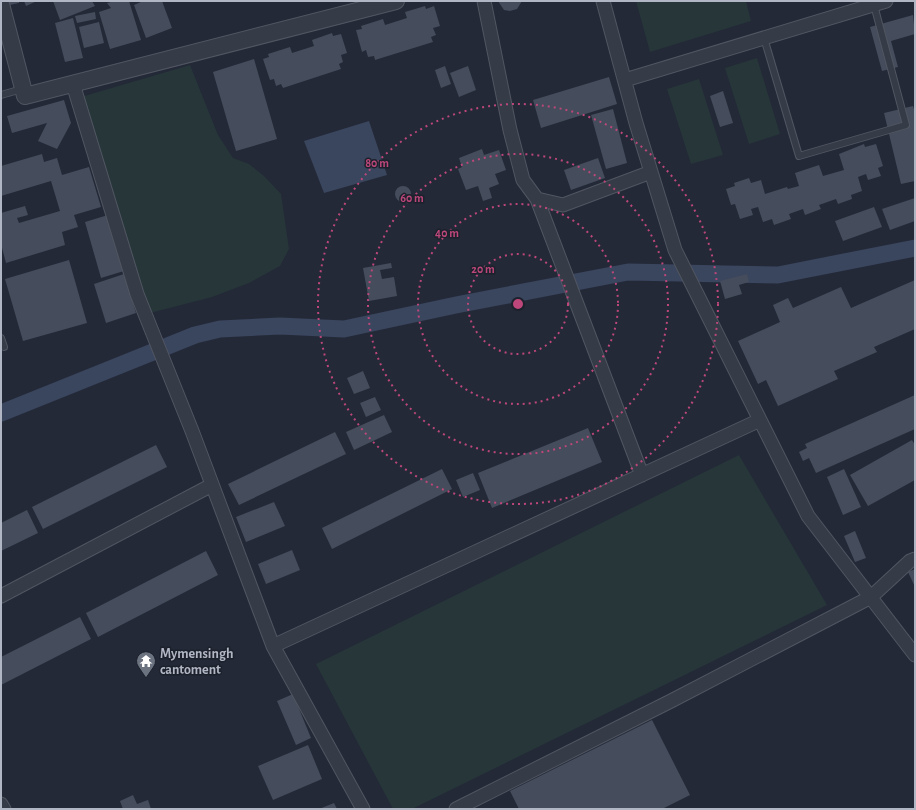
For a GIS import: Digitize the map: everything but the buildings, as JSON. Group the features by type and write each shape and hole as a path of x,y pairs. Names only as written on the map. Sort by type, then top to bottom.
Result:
{"street":[{"path":"1,4 26,96 396,1"},
{"path":"484,1 510,130 523,180 537,199 642,475"},
{"path":"603,1 624,80 675,250 808,516 915,655"},
{"path":"624,80 875,3"},
{"path":"73,84 137,294 273,646 363,809"},
{"path":"537,199 563,205 651,172"},
{"path":"273,646 760,420"},
{"path":"1,596 212,485"},
{"path":"456,809 671,701 871,597 910,561 915,559"},
{"path":"1,804 4,809"}],"lane":[{"path":"764,38 799,156 906,125 875,3"},
{"path":"1,94 24,89"},
{"path":"1,338 4,347"}],"shaded area":[{"path":"636,1 746,1 751,21 650,52"},
{"path":"757,58 780,134 749,144 725,68"},
{"path":"190,65 218,135 233,158 249,164 264,176 281,194 289,249 280,266 249,283 212,297 150,313 81,97"},
{"path":"699,79 723,155 691,164 667,89"},
{"path":"739,455 827,605 412,809 393,809 316,664"}],"water":[{"path":"369,121 387,175 324,193 304,141"}],"waterway":[{"path":"1,413 195,335 220,329 280,326 344,329 456,305 628,272 778,275 915,248"}],"place":[{"name":"Mymensingh cantoment","path":"146,678"}]}
